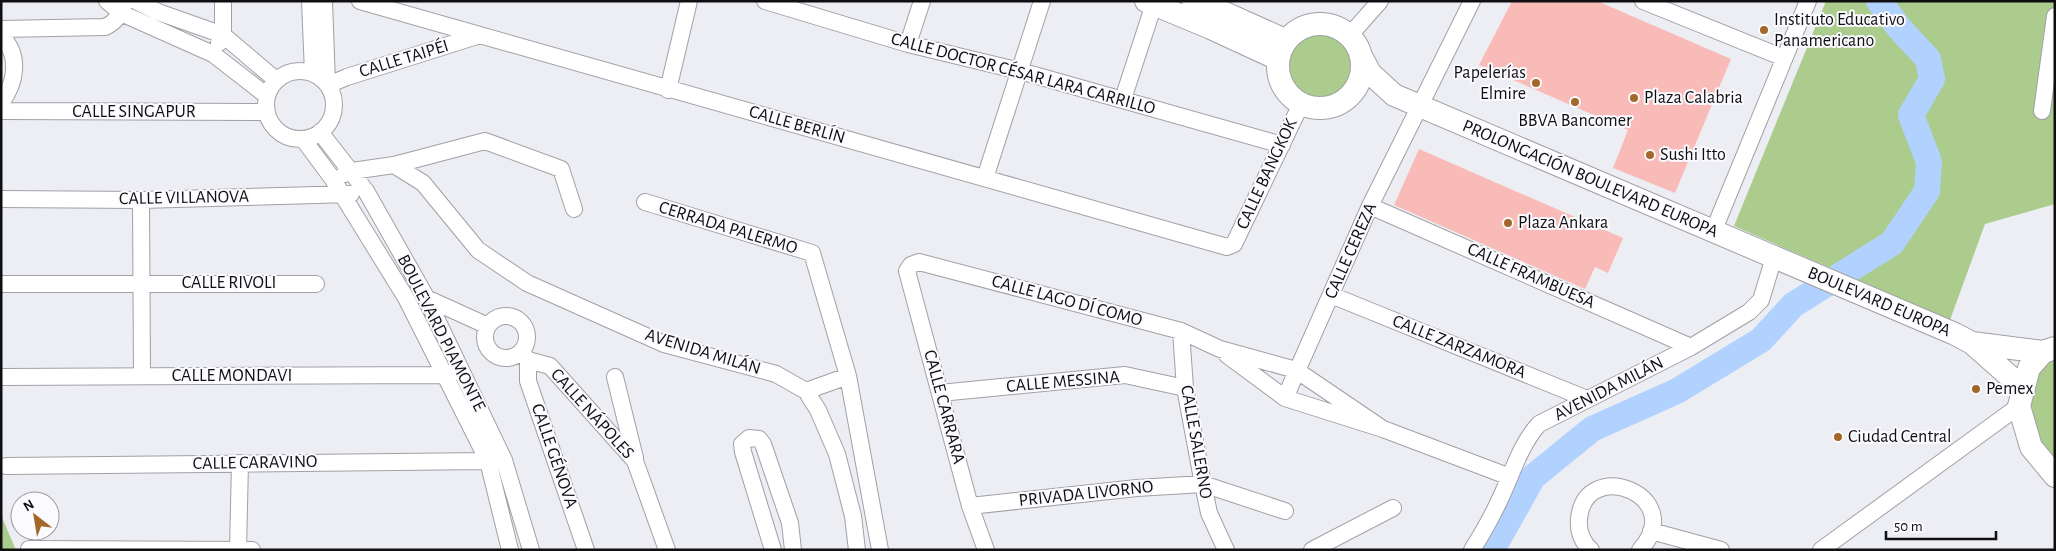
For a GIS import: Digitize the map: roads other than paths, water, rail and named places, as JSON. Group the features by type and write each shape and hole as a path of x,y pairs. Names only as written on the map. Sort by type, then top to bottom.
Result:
{"main road":[{"path":"1193,1 1215,19"},
{"path":"1152,3 1215,19 1281,50"},
{"path":"1324,23 1338,27 1350,35 1358,46 1362,58 1361,76 1351,94 1340,103 1328,108 1314,108 1300,104 1290,96 1282,85 1277,72 1281,50 1296,30 1309,25 1324,23"},
{"name":"PROLONGACIÓN BOULEVARD EUROPA","path":"1362,58 1370,73 1394,95 1780,260"},
{"name":"PROLONGACIÓN BOULEVARD EUROPA","path":"1351,94 1394,95"},
{"name":"BOULEVARD EUROPA","path":"1780,260 1972,343 2034,373"},
{"name":"BOULEVARD EUROPA","path":"1972,343 2034,373"},
{"path":"2034,373 2031,447 2055,476"}],"street":[{"path":"107,1 123,7 213,54 267,96"},
{"path":"136,1 158,12 223,36 276,80"},
{"path":"213,54 223,36 223,1"},
{"path":"310,1 313,73"},
{"path":"324,1 328,84 332,92 334,104 333,114 328,124 320,132 303,139 284,135 270,122 266,112 267,96 276,80 294,71 313,73 328,84"},
{"name":"CALLE BERLÍN","path":"360,1 668,90 1227,247 1234,244"},
{"path":"668,90 689,1"},
{"name":"CALLE DOCTOR CÉSAR LARA CARRILLO","path":"766,1 803,6 908,44 1020,70 1282,145"},
{"path":"908,44 922,1"},
{"path":"985,178 1042,1"},
{"path":"1350,35 1380,1"},
{"name":"CALLE CEREZA","path":"1285,398 1370,206 1472,1"},
{"path":"1643,1 1784,58"},
{"path":"1713,232 1808,1"},
{"path":"1123,99 1152,3"},
{"path":"1,29 105,27 113,23 123,7"},
{"path":"2042,111 2055,16"},
{"name":"CALLE TAIPÉI","path":"328,84 480,35"},
{"path":"1,36 11,51 14,64 14,78 10,90 1,102"},
{"name":"CALLE BANGKOK","path":"1234,244 1300,104"},
{"name":"CALLE SINGAPUR","path":"1,111 266,112"},
{"name":"BOULEVARD PIAMONTE","path":"320,132 366,191 426,297 461,369 531,550"},
{"name":"BOULEVARD PIAMONTE","path":"303,139 332,178 406,298 445,375 496,460 510,550"},
{"path":"332,178 352,171 394,165 485,141 560,169 574,209"},
{"name":"AVENIDA MILÁN","path":"394,165 423,183 478,250 528,283 664,344 776,374 806,391 818,410 837,454 853,516 858,550"},
{"name":"CALLE VILLANOVA","path":"1,199 141,200 343,196 366,191"},
{"path":"141,200 142,376"},
{"name":"CERRADA PALERMO","path":"645,202 812,253 848,376"},
{"name":"CALLE FRAMBUESA","path":"1370,206 1691,347"},
{"name":"AVENIDA MILÁN","path":"1472,550 1485,530 1529,435 1539,424 1691,347 1749,312 1761,300 1780,260"},
{"name":"CALLE LAGO DÍ COMO","path":"911,264 918,262 1180,330 1220,349 1296,370 1383,429"},
{"name":"CALLE CARRARA","path":"911,264 907,270 970,506 986,550"},
{"name":"CALLE RIVOLI","path":"1,284 316,284"},
{"name":"CALLE ZARZAMORA","path":"1331,295 1587,399"},
{"path":"406,298 426,297 488,326 499,317 513,317 519,321 526,332 527,340 524,356"},
{"name":"CALLE NÁPOLES","path":"488,326 486,332 487,345 495,355 508,358 524,356 550,366 635,461 667,550"},
{"name":"CALLE SALERNO","path":"1180,330 1185,388 1209,513 1226,550"},
{"name":"CALLE LAGO DÍ COMO","path":"1220,349 1285,398 1383,429"},
{"name":"CALLE GÉNOVA","path":"524,356 528,381 586,550"},
{"name":"CALLE MONDAVI","path":"1,377 445,375 461,369"},
{"path":"1821,550 2034,373"},
{"path":"806,391 848,376 880,550"},
{"name":"CALLE MESSINA","path":"940,393 1125,376 1185,388"},
{"path":"615,377 635,461"},
{"path":"1383,429 1510,477"},
{"path":"774,550 743,452 742,444 749,438 759,439 763,444 790,523 793,550"},
{"name":"CALLE CARAVINO","path":"6,466 496,460"},
{"path":"238,550 240,463"},
{"path":"1203,484 1285,511"},
{"name":"PRIVADA LIVORNO","path":"970,506 1137,488 1203,484"},
{"path":"1591,550 1582,538 1578,526 1580,513 1585,501 1594,492 1605,487 1618,486 1630,489 1641,496 1648,506 1652,518 1651,531 1647,541 1640,550"},
{"path":"1312,550 1393,508"},
{"path":"853,516 872,514"},
{"path":"1651,531 1722,550"},
{"path":"29,549 252,550"}],"waterway":[{"path":"1492,550 1533,477 1592,429 1677,391 1761,340 1793,305 1892,243 1927,191 1929,162 1911,115 1932,79 1928,59 1900,29 1879,1"}],"place":[{"name":"Instituto Educativo Panamericano","path":"1764,30"},
{"name":"Papelerías Elmire","path":"1536,83"},
{"name":"Plaza Calabria","path":"1634,98"},
{"name":"BBVA Bancomer","path":"1575,102"},
{"name":"Sushi Itto","path":"1650,155"},
{"name":"Plaza Ankara","path":"1508,223"},
{"name":"Pemex","path":"1976,389"},
{"name":"Ciudad Central","path":"1838,437"}]}
